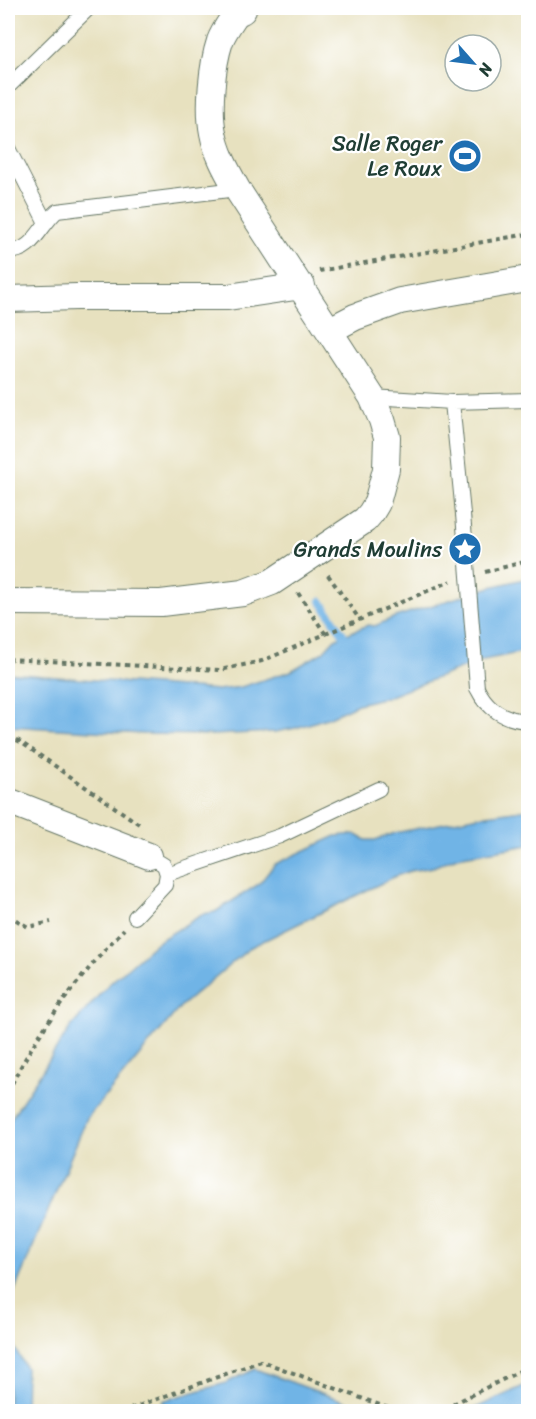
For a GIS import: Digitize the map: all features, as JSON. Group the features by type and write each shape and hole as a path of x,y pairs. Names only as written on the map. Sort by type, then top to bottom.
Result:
{"street":[{"path":"8,602 161,603 243,593 272,582 356,525 371,513 377,502 388,454 387,437 372,397 237,189 218,152 211,120 216,55 220,40 238,8"},
{"path":"330,330 355,317 400,301 528,279"},
{"path":"8,299 228,297 298,280"},
{"path":"8,801 149,856"}],"lane":[{"path":"8,87 89,8"},
{"path":"8,148 46,223"},
{"path":"8,252 26,247 57,211 237,189"},
{"path":"372,397 452,402 528,400"},
{"path":"452,402 477,688 492,710 505,716 528,721"},
{"path":"167,874 280,836 379,789"},
{"path":"135,917 165,885 167,874 164,866 149,856"}],"path":[{"path":"298,280 421,252 528,234"},
{"path":"481,573 528,561"},
{"path":"8,659 220,670 262,661 460,579"},
{"path":"339,590 360,620"},
{"path":"308,607 328,634"},
{"path":"8,737 19,741 158,837 149,856"},
{"path":"8,915 28,927 51,922"},
{"path":"8,1092 18,1070 92,964 135,917"},
{"path":"122,1412 261,1361 399,1412"},
{"path":"437,1412 524,1370 528,1378"}],"water":[{"path":"528,578 528,651 483,660 390,696 358,704 330,717 296,728 275,732 212,735 143,734 8,726 8,673 218,690 241,687 291,671 323,652 335,639 368,625 375,626 395,617"},
{"path":"528,809 528,845 457,857 433,867 396,876 251,947 181,1006 87,1118 14,1292 8,1324 8,1123 70,1028 108,985 157,942 203,914 215,912 259,884 275,864 336,836 355,834 366,840 375,840 395,833 479,816"},
{"path":"8,1326 9,1338 26,1368 25,1411 8,1411"},
{"path":"255,1369 371,1411 168,1411 162,1401 226,1383"},
{"path":"528,1384 528,1411 469,1411"}],"waterway":[{"path":"321,601 345,637 351,641"}],"place":[{"name":"Salle Roger Le Roux","path":"465,156"},
{"name":"Grands Moulins","path":"465,549"}]}
